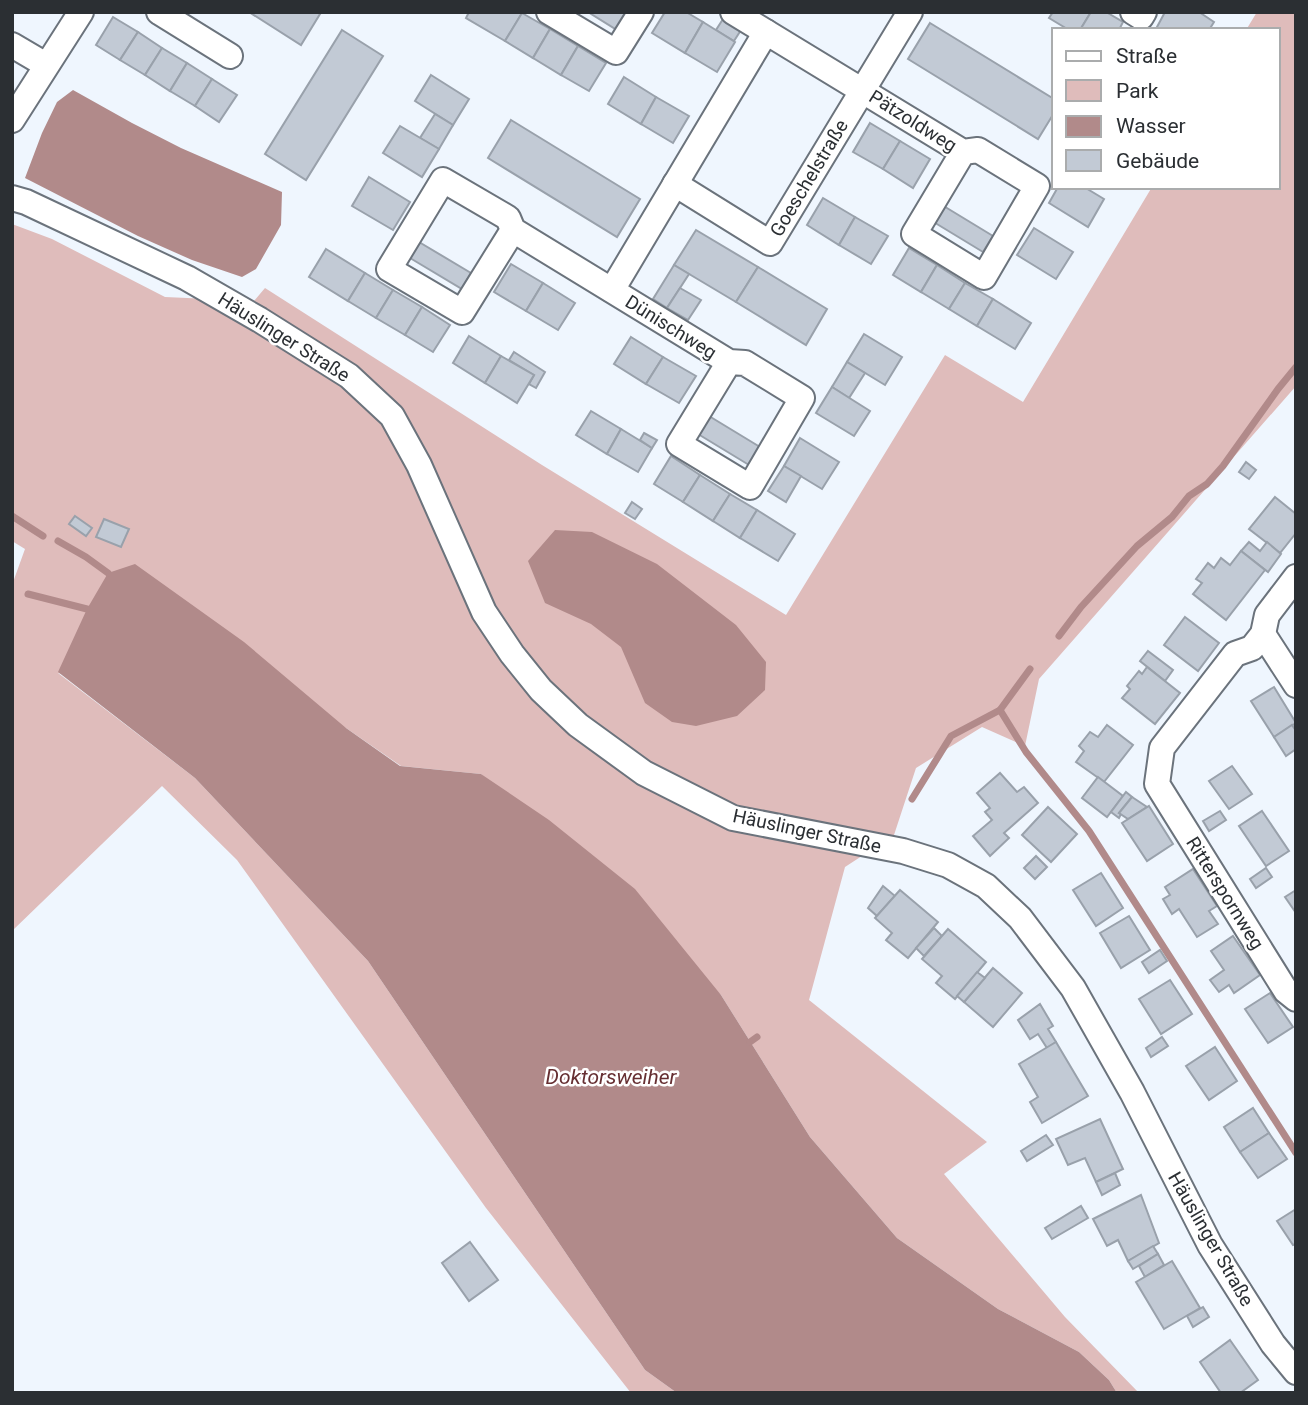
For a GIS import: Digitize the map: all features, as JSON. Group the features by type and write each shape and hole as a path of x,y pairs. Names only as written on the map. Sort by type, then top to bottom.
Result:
{"street":[{"path":"12,120 81,12"},
{"path":"159,12 230,56"},
{"path":"549,12 616,52 640,12"},
{"path":"733,12 862,90"},
{"name":"Goeschelstraße","path":"675,184 770,243 910,12"},
{"path":"1133,12 1141,17 1144,12"},
{"path":"613,291 766,32"},
{"path":"12,44 46,65"},
{"name":"Pätzoldweg","path":"862,90 963,152 978,150 1037,186 984,277 914,234 963,152"},
{"name":"Dünischweg","path":"513,230 462,312 389,269 443,180 508,218 513,230 729,362 746,363 802,398 750,487 679,444 729,362"},
{"name":"Häuslinger Straße","path":"12,198 26,202 187,278 349,376 392,416 419,465 484,612 512,654 541,690 578,725 644,773 733,818 903,851 948,865 986,886 1020,918 1073,988 1132,1092 1210,1245 1273,1344 1296,1372"},
{"path":"1296,578 1267,615 1263,634 1296,685"},
{"name":"Ritterspornweg","path":"1263,634 1252,648 1235,654 1162,748 1157,784 1286,991 1296,999"}],"green space":[{"path":"1257,12 1296,12 1296,386 1039,679 1025,746 982,727 916,768 894,835 845,867 809,1000 987,1142 944,1174 1065,1317 1139,1393 1117,1393 1109,1380 1079,1352 998,1309 897,1238 810,1137 721,995 481,774 401,766 346,728 58,673 195,778 368,961 645,1370 677,1393 631,1393 486,1208 237,860 162,786 12,931 12,585 25,549 12,541 12,224 52,239 165,297 254,301 265,288 542,465 786,615 945,355 1023,402 1151,189 1280,189 1280,28 1247,28"}],"water":[{"path":"73,90 181,148 282,192 281,225 256,269 242,277 192,260 138,236 25,178 57,102"},
{"path":"555,530 592,532 657,564 736,625 766,662 765,690 737,716 696,726 672,722 645,703 621,647 591,624 545,603 528,561"},
{"name":"Doktorsweiher","path":"135,564 244,642 346,728 400,766 481,774 549,820 635,889 721,995 810,1137 897,1238 998,1309 1079,1352 1109,1380 1117,1393 677,1393 645,1370 368,961 195,778 58,672 87,609 108,573"}],"building":[{"path":"249,12 317,12 320,14 301,45"},
{"path":"469,12 522,13 505,41 466,18"},
{"path":"588,12 623,12 627,14 617,30"},
{"path":"665,12 686,12 703,22 685,53 652,33"},
{"path":"1053,12 1091,12 1081,28 1066,28 1049,18"},
{"path":"1091,12 1106,12 1123,22 1120,28 1081,28"},
{"path":"1165,12 1199,12 1214,22 1210,28 1157,27"},
{"path":"522,13 550,29 533,58 505,41"},
{"path":"113,17 138,32 120,60 96,45"},
{"path":"723,19 741,30 734,41 716,30"},
{"path":"703,22 735,42 717,72 685,53"},
{"path":"930,23 1052,98 1052,116 1038,139 908,59"},
{"path":"550,29 578,46 561,75 533,58"},
{"path":"342,30 383,56 306,180 265,154"},
{"path":"138,32 162,48 145,75 120,60"},
{"path":"578,46 606,63 589,91 561,75"},
{"path":"162,48 187,63 170,91 145,75"},
{"path":"187,63 212,79 195,106 170,91"},
{"path":"431,75 469,99 453,125 415,101"},
{"path":"624,77 656,97 641,124 608,104"},
{"path":"212,79 237,95 219,122 195,106"},
{"path":"656,97 689,116 673,143 641,124"},
{"path":"435,114 453,125 439,149 420,138"},
{"path":"511,120 640,199 617,237 488,158"},
{"path":"870,123 900,141 883,169 853,152"},
{"path":"400,126 439,149 422,177 383,153"},
{"path":"900,141 930,159 913,188 883,169"},
{"path":"369,177 410,202 393,230 352,206"},
{"path":"1057,189 1087,189 1104,199 1088,227 1049,203"},
{"path":"823,198 855,217 839,245 807,225"},
{"path":"942,205 993,236 983,252 932,221"},
{"path":"855,217 888,236 871,264 839,245"},
{"path":"1034,228 1073,252 1056,279 1017,255"},
{"path":"696,230 758,267 736,302 674,265"},
{"path":"419,242 471,273 462,289 410,258"},
{"path":"909,248 937,265 921,292 893,275"},
{"path":"326,249 365,273 348,301 309,277"},
{"path":"511,264 543,283 526,311 494,292"},
{"path":"674,265 689,274 667,308 653,299"},
{"path":"937,265 965,283 949,309 921,292"},
{"path":"758,267 827,309 806,345 736,302"},
{"path":"365,273 393,290 376,318 348,301"},
{"path":"543,283 575,303 558,330 526,311"},
{"path":"965,283 993,299 977,326 949,309"},
{"path":"680,288 701,300 688,320 667,308"},
{"path":"393,290 422,307 405,335 376,318"},
{"path":"993,299 1031,323 1015,349 977,326"},
{"path":"422,307 450,325 433,352 405,335"},
{"path":"864,334 902,357 885,385 847,362"},
{"path":"469,336 501,356 485,383 453,363"},
{"path":"631,337 663,357 646,384 614,364"},
{"path":"514,352 545,372 536,388 529,384 534,375 509,360"},
{"path":"501,356 534,375 517,403 485,383"},
{"path":"663,357 696,376 679,403 646,384"},
{"path":"847,362 865,373 849,398 832,387"},
{"path":"832,387 870,411 854,436 816,413"},
{"path":"591,411 621,429 607,454 576,435"},
{"path":"709,416 760,447 749,465 698,434"},
{"path":"621,429 652,448 638,472 607,454"},
{"path":"644,433 657,440 652,448 640,440"},
{"path":"800,438 839,462 822,489 784,466"},
{"path":"671,456 700,475 683,502 654,484"},
{"path":"1246,462 1256,470 1249,479 1239,472"},
{"path":"784,466 801,476 786,502 768,491"},
{"path":"700,475 730,494 713,521 683,502"},
{"path":"730,494 757,510 740,538 713,521"},
{"path":"1275,497 1296,514 1296,533 1280,553 1249,529"},
{"path":"632,502 642,509 635,519 625,513"},
{"path":"757,510 795,534 778,561 740,538"},
{"path":"75,516 92,528 86,536 69,524"},
{"path":"104,519 129,529 121,547 96,537"},
{"path":"1249,542 1260,551 1267,542 1281,554 1268,572 1241,551"},
{"path":"1241,551 1265,570 1226,620 1193,594 1202,583 1196,579 1208,563 1214,568 1221,558 1230,565"},
{"path":"1185,617 1219,643 1198,671 1164,645"},
{"path":"1148,651 1173,670 1165,681 1140,661"},
{"path":"1147,667 1180,693 1155,724 1122,698 1130,689 1127,686 1139,671 1142,674"},
{"path":"1274,687 1296,723 1274,737 1251,701"},
{"path":"1107,725 1133,745 1104,782 1076,762 1084,751 1079,746 1090,732 1098,737"},
{"path":"1292,725 1296,731 1296,749 1286,756 1274,737"},
{"path":"1232,766 1252,794 1229,809 1209,781"},
{"path":"1000,773 1017,792 1024,787 1038,803 1004,833 1009,838 990,856 973,836 992,820 985,812 990,808 977,793"},
{"path":"1098,777 1123,796 1107,817 1082,798"},
{"path":"1126,792 1132,797 1119,813 1119,818 1111,812"},
{"path":"1132,797 1147,807 1128,819 1119,813"},
{"path":"1149,806 1173,844 1147,861 1122,823"},
{"path":"1048,807 1077,834 1051,862 1022,835"},
{"path":"1220,811 1226,820 1209,831 1203,821"},
{"path":"1262,811 1289,851 1266,866 1239,826"},
{"path":"1036,856 1047,867 1035,879 1024,868"},
{"path":"1266,868 1272,877 1256,888 1250,879"},
{"path":"1193,869 1217,906 1209,911 1218,924 1197,937 1179,909 1172,914 1163,899 1170,895 1165,887"},
{"path":"1101,873 1123,908 1096,926 1073,890"},
{"path":"883,886 895,896 877,916 868,908"},
{"path":"900,890 938,922 908,958 886,940 892,933 875,918"},
{"path":"1296,890 1296,913 1285,897"},
{"path":"1129,916 1150,950 1121,968 1100,933"},
{"path":"934,928 942,936 924,956 916,948"},
{"path":"948,929 986,962 955,999 936,983 942,976 922,959"},
{"path":"1233,936 1260,975 1234,993 1229,985 1219,992 1210,980 1224,970 1211,951"},
{"path":"1160,950 1167,961 1149,973 1142,962"},
{"path":"993,968 1022,993 993,1027 964,1002"},
{"path":"977,972 985,978 964,1002 957,996"},
{"path":"1170,980 1192,1014 1161,1034 1139,999"},
{"path":"1270,993 1293,1027 1268,1043 1245,1009"},
{"path":"1040,1004 1053,1026 1048,1029 1056,1042 1047,1048 1038,1034 1030,1039 1018,1020"},
{"path":"1162,1037 1168,1046 1151,1057 1146,1048"},
{"path":"1056,1042 1088,1096 1042,1123 1030,1102 1038,1097 1019,1064"},
{"path":"1215,1047 1237,1081 1209,1100 1186,1066"},
{"path":"1253,1108 1269,1133 1240,1152 1224,1127"},
{"path":"1100,1119 1123,1169 1096,1182 1085,1158 1068,1165 1056,1139"},
{"path":"1269,1133 1287,1159 1258,1178 1240,1152"},
{"path":"1046,1135 1053,1145 1027,1161 1021,1151"},
{"path":"1115,1173 1120,1185 1102,1195 1096,1182"},
{"path":"1141,1195 1159,1243 1128,1261 1118,1240 1107,1246 1093,1219"},
{"path":"1081,1206 1088,1218 1052,1239 1045,1228"},
{"path":"1296,1209 1296,1244 1293,1245 1277,1221"},
{"path":"470,1242 498,1280 469,1301 442,1263"},
{"path":"1153,1246 1158,1254 1133,1269 1128,1261"},
{"path":"1158,1254 1164,1265 1145,1277 1139,1266"},
{"path":"1172,1261 1200,1308 1164,1329 1136,1282"},
{"path":"1203,1307 1209,1317 1193,1327 1187,1316"},
{"path":"1230,1340 1258,1380 1240,1393 1221,1393 1200,1362"}],"waterway":[{"path":"1059,636 1081,607 1137,546 1172,517 1189,496 1207,484 1223,466 1296,367"},
{"path":"12,516 43,536"},
{"path":"58,541 108,573"},
{"path":"28,594 87,609"},
{"path":"912,799 951,736 1000,710 1030,669"},
{"path":"1000,710 1026,752 1089,831 1296,1153"},
{"path":"750,1042 757,1037"}]}
